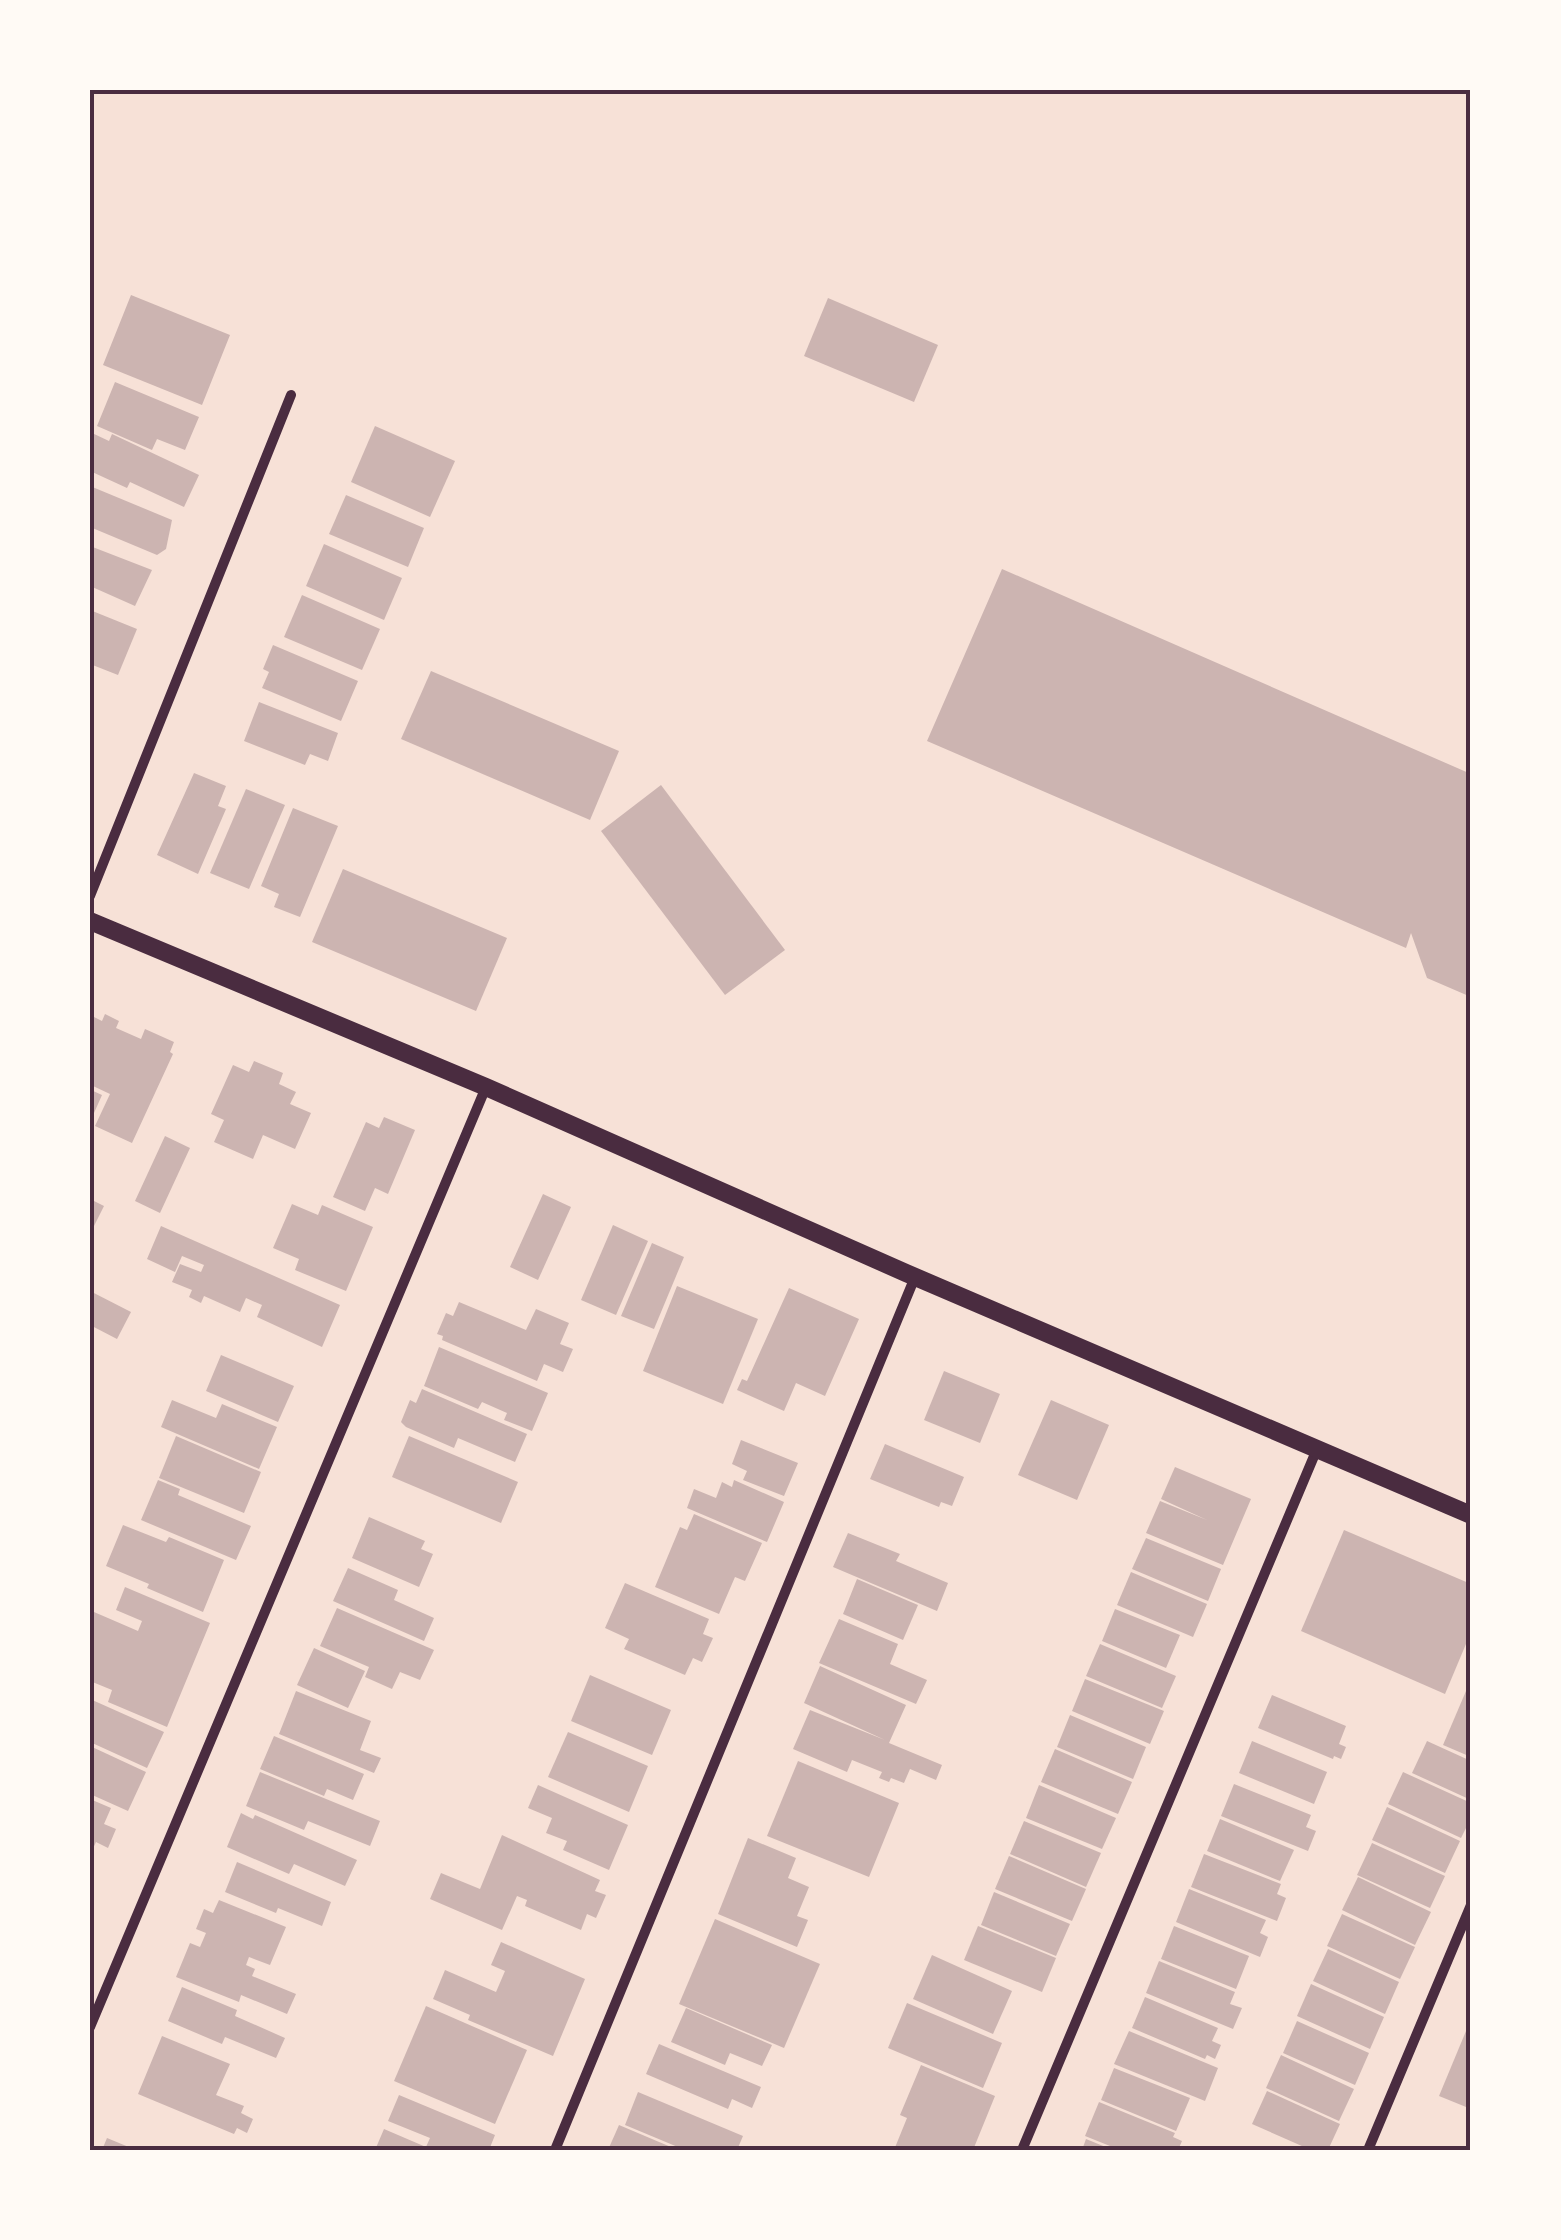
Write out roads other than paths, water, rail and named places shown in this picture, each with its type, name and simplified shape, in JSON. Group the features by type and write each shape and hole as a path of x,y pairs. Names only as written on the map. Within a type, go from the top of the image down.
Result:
{"street":[{"path":"90,896 291,395"},
{"path":"90,921 1471,1514"},
{"path":"90,2028 486,1088"},
{"path":"555,2150 915,1277"},
{"path":"1022,2150 1317,1449"},
{"path":"1368,2150 1471,1905"}]}
